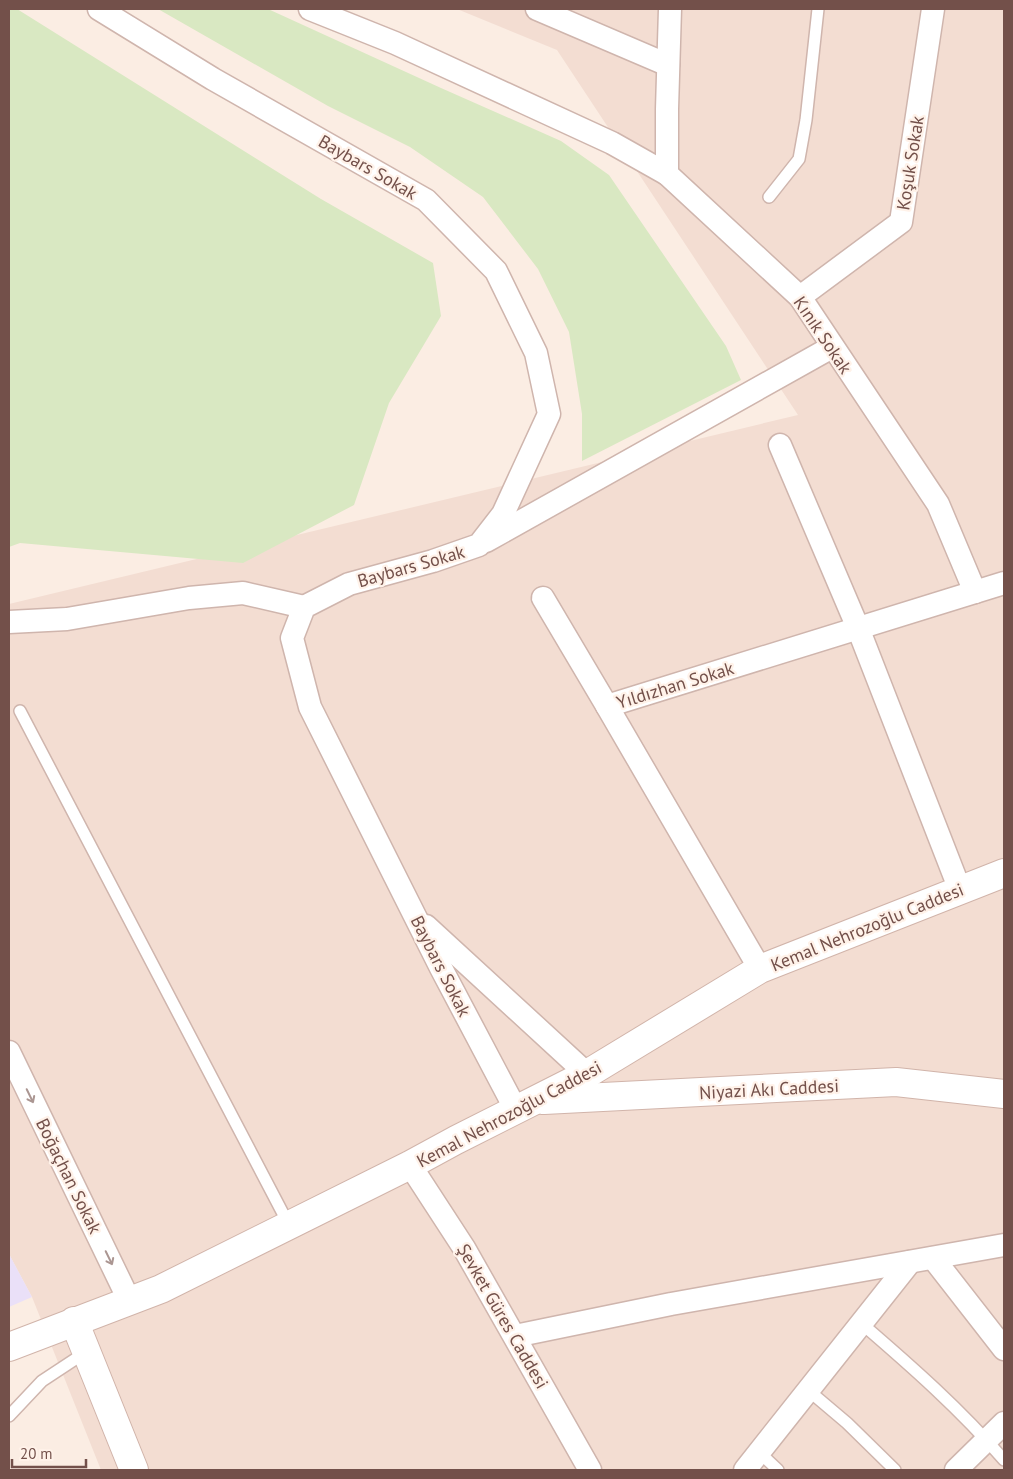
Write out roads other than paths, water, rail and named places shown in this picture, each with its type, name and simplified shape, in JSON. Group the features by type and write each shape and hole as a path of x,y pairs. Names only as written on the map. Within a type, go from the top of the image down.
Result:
{"street":[{"name":"Baybars Sokak","path":"99,9 213,79 426,200 496,271 536,352 549,414 503,514 479,546 349,584 304,607 292,638 310,707 415,917 525,1105"},
{"name":"Kınık Sokak","path":"310,9 395,43 612,143 667,174 800,297 938,504 975,592"},
{"path":"536,9 668,65"},
{"path":"667,174 670,9"},
{"name":"Koşuk Sokak","path":"800,297 901,222 933,9"},
{"path":"479,546 832,347"},
{"path":"780,445 858,628 960,890"},
{"name":"Yıldızhan Sokak","path":"760,969 607,706 1004,583"},
{"path":"9,622 67,619 189,598 243,593 304,607"},
{"path":"543,598 607,706"},
{"name":"Kemal Nehrozoğlu Caddesi","path":"9,1347 160,1288 410,1166 456,1140 587,1074 760,969 1004,873"},
{"path":"415,917 587,1074"},
{"name":"Boğaçhan Sokak","path":"9,1052 129,1300"},
{"name":"Niyazi Akı Caddesi","path":"525,1105 896,1082 1004,1094"},
{"name":"Şevket Güres Caddesi","path":"410,1166 464,1248 590,1470"},
{"path":"514,1336 671,1304 1004,1245"},
{"path":"933,1258 1004,1349"},
{"path":"745,1470 910,1262"},
{"path":"74,1321 134,1470"},
{"path":"956,1470 1004,1423"}],"lane":[{"path":"768,196 799,159 806,120 818,9"},
{"path":"20,711 289,1225"},
{"path":"861,1324 910,1365 987,1440 1004,1460"},
{"path":"9,1416 42,1381 87,1352"},
{"path":"808,1390 847,1423 895,1470"},
{"path":"759,1452 778,1470"}]}
